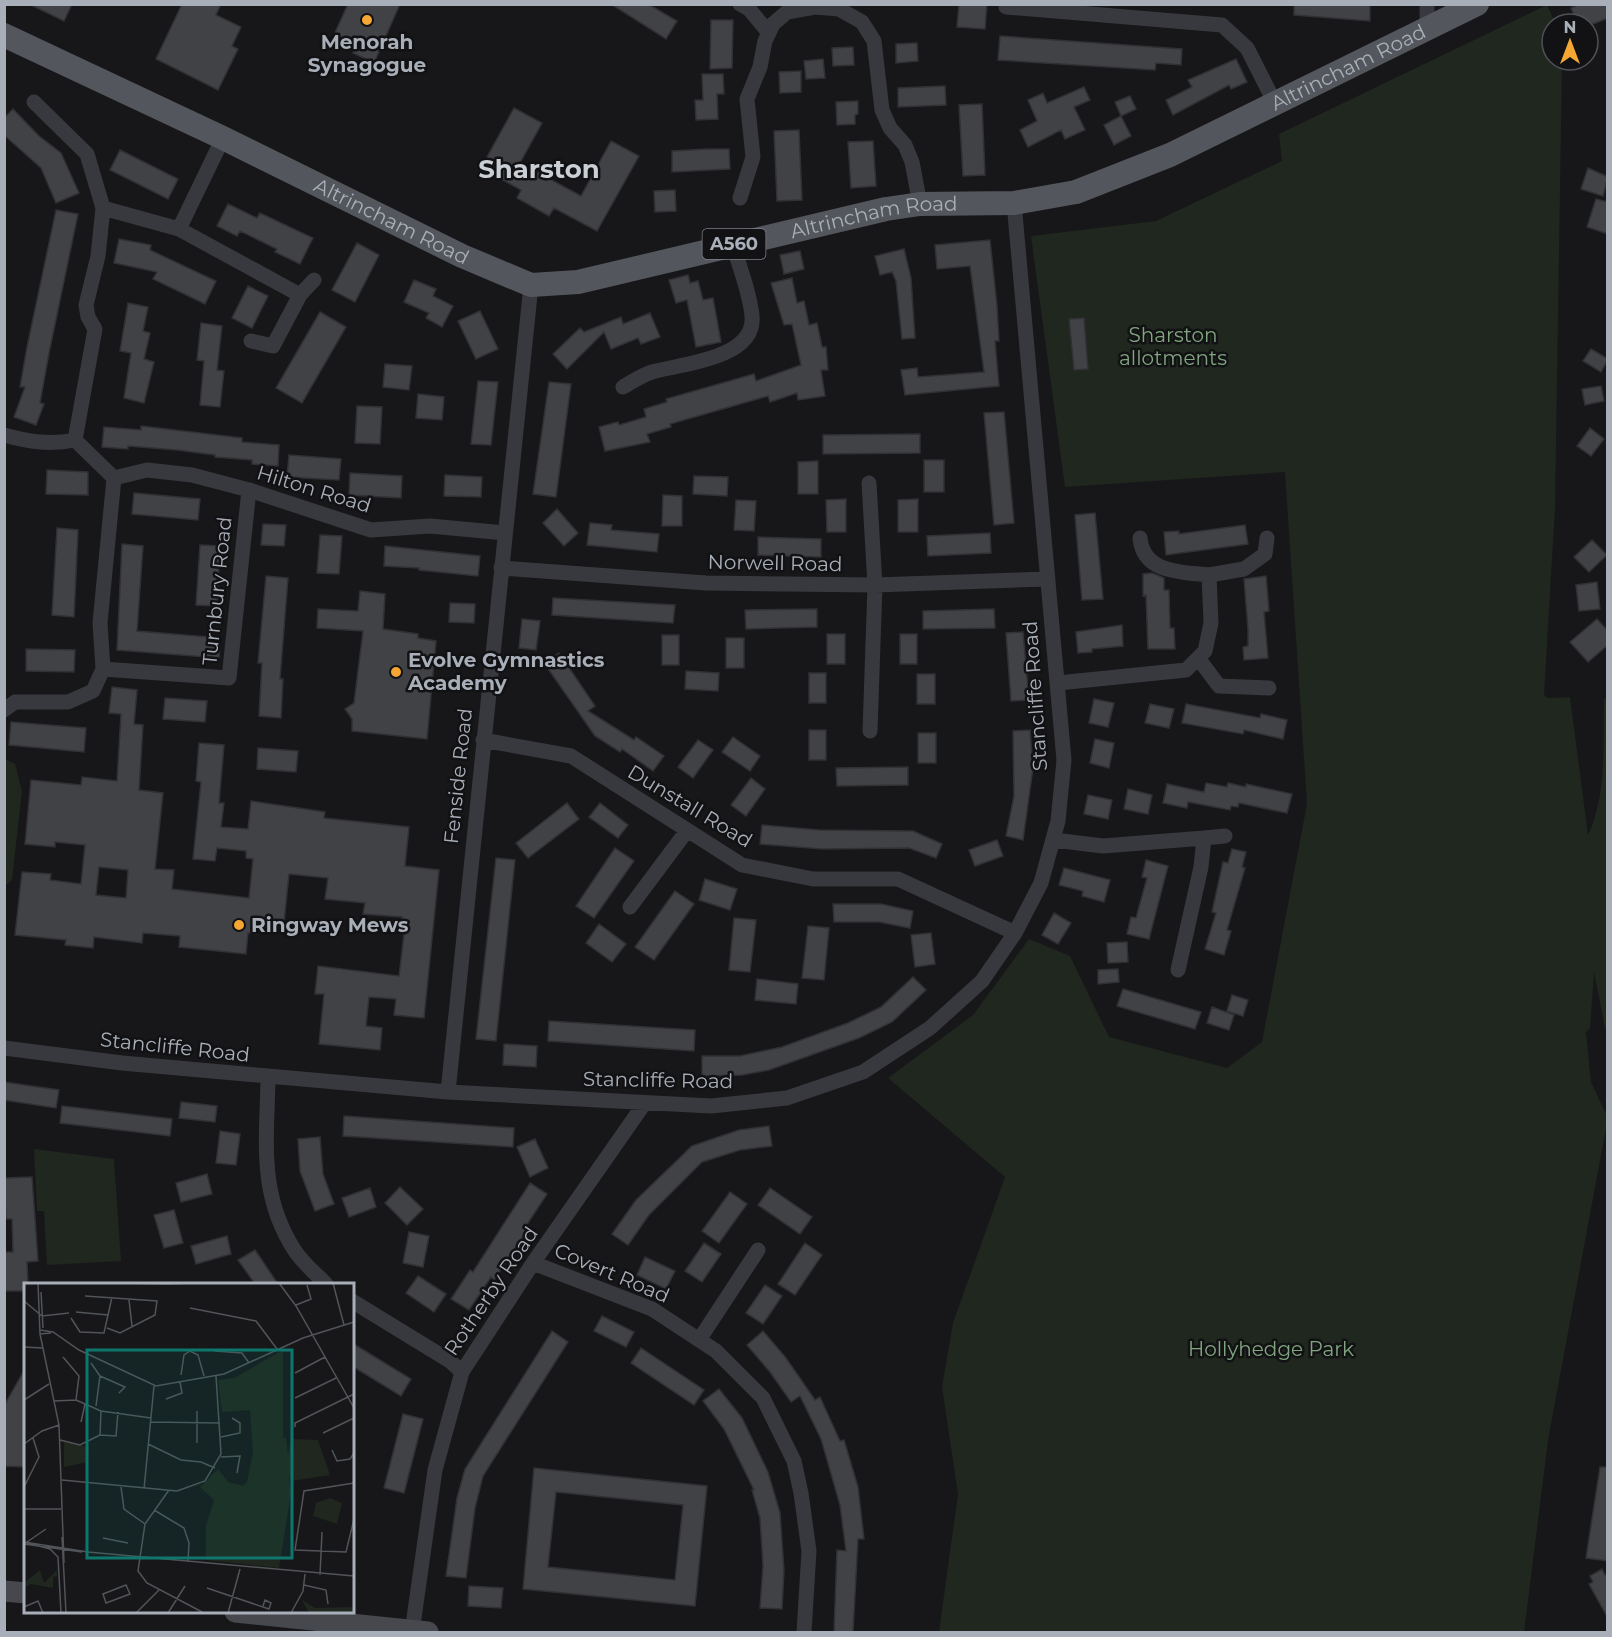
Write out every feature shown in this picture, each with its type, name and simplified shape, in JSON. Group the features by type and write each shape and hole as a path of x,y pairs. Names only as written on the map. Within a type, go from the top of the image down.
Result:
{"main road":[{"name":"Altrincham Road","path":"4,34 223,138 462,256 531,285 578,282 846,218 920,204 1014,202 1076,192 1125,175 1276,105 1477,4"}],"street":[{"path":"740,4 749,9 769,33"},
{"path":"1427,4 1427,29"},
{"path":"740,198 753,157 747,99 760,67 769,33 773,24 787,12 815,7 839,9 862,22 874,41 882,110 890,128 905,145 912,162 920,204"},
{"path":"1006,7 1221,24 1247,48 1276,105"},
{"path":"34,102 87,154 103,208 98,256 86,305 88,317 95,329 75,440"},
{"path":"179,229 223,138"},
{"name":"Stancliffe Road","path":"4,1048 105,1062 268,1078 448,1092 711,1106 787,1098 863,1072 930,1028 982,981 1015,933 1041,883 1054,840 1064,760 1014,202"},
{"path":"103,208 179,229 300,295"},
{"path":"623,387 650,372 696,364 730,350 746,337 753,318 733,244"},
{"path":"251,341 272,352 300,295 314,280"},
{"name":"Fenside Road","path":"448,1092 531,285"},
{"path":"4,435 33,443 56,444 75,440"},
{"path":"4,710 15,702 68,702 93,691 104,669 100,623 114,478 75,440"},
{"name":"Hilton Road","path":"114,478 147,470 192,475 249,490 371,530 430,526 505,533"},
{"path":"869,483 875,585 870,731"},
{"name":"Turnbury Road","path":"104,669 229,678 249,490"},
{"path":"1140,538 1141,549 1152,563 1173,571 1209,575 1244,569 1265,554 1267,538"},
{"name":"Norwell Road","path":"501,568 706,583 875,585 1048,579"},
{"path":"1058,683 1186,670 1205,651 1212,623 1209,575"},
{"path":"1198,658 1219,686 1269,687"},
{"name":"Dunstall Road","path":"483,740 571,756 686,832 742,865 813,879 898,879 1015,933"},
{"path":"630,907 686,832"},
{"path":"1054,840 1103,846 1225,836"},
{"path":"1178,970 1201,867 1204,837"},
{"path":"268,1078 266,1163 269,1194 277,1220 296,1252 325,1283"},
{"name":"Rotherby Road","path":"418,1632 435,1470 462,1372 533,1263 644,1104"},
{"path":"699,1340 758,1250"},
{"name":"Covert Road","path":"533,1263 652,1309 716,1351 763,1398 794,1461 805,1515 809,1551 804,1632"},
{"path":"354,1302 450,1361 462,1372"},
{"path":"4,1591 24,1593"},
{"path":"252,1613 418,1632"}],"green space":[{"name":"Hollyhedge Park","path":"1547,5 1550,12 1540,12 1540,72 1562,72 1555,508 1544,695 1548,698 1570,697 1588,835 1601,786 1604,699 1607,699 1607,1028 1605,1028 1594,972 1590,1028 1586,1032 1591,1082 1606,1114 1607,1123 1548,1440 1524,1632 939,1632 958,1494 942,1387 953,1323 1005,1177 888,1078 973,1015 1029,939 1070,956 1109,1037 1227,1068 1262,1042 1307,804 1285,472 1065,487 1031,236 1156,221 1282,161 1279,134"},
{"path":"5,759 15,764 22,791 12,880 5,886"},
{"path":"34,1149 114,1159 121,1261 47,1265 44,1211 37,1211"}],"building":[{"path":"29,4 72,4 64,21"},
{"path":"182,4 221,4 216,15 241,27 232,46 238,49 218,90 156,59"},
{"name":"Menorah Synagogue","path":"348,4 400,4 374,63 353,53 355,48 337,40 338,37 334,35"},
{"path":"611,4 648,4 677,21 666,39"},
{"path":"959,4 987,4 985,29 957,27"},
{"path":"1294,4 1370,4 1370,21 1294,15"},
{"path":"1579,4 1608,4 1608,18 1600,21 1600,12 1573,12 1571,8"},
{"path":"711,20 733,20 732,68 710,69"},
{"path":"1000,36 1182,49 1181,65 1156,63 1155,70 998,60"},
{"path":"917,43 918,61 896,63 896,44"},
{"path":"853,47 854,65 833,66 832,48"},
{"path":"823,59 825,78 806,79 804,61"},
{"path":"1236,59 1247,82 1231,89 1229,85 1173,115 1166,100 1192,87 1188,80"},
{"path":"801,71 801,92 780,93 779,72"},
{"path":"702,74 723,74 724,94 717,94 718,119 696,120 695,100 703,100"},
{"path":"945,86 946,105 898,107 898,88"},
{"path":"1084,87 1090,100 1074,107 1085,130 1065,139 1061,130 1028,147 1020,130 1037,121 1028,100 1043,93 1047,103"},
{"path":"1130,96 1136,109 1121,116 1115,102"},
{"path":"858,101 855,124 837,125 836,102"},
{"path":"982,104 985,175 963,176 959,105"},
{"path":"514,108 542,123 520,163 581,196 611,141 639,156 597,231 554,208 549,216 517,198 521,190 481,168"},
{"path":"13,109 39,136 61,153 79,193 56,203 41,168 4,135 4,118"},
{"path":"1121,116 1131,136 1114,145 1104,125"},
{"path":"799,130 802,200 777,201 774,131"},
{"path":"873,141 876,186 851,188 848,142"},
{"path":"729,149 730,169 672,172 672,151"},
{"path":"120,150 178,179 168,199 110,170"},
{"path":"1588,168 1608,177 1603,196 1581,189"},
{"path":"675,190 676,211 655,212 654,191"},
{"path":"1596,199 1608,202 1608,234 1587,227"},
{"path":"228,204 257,218 260,213 313,238 300,264 275,252 277,249 240,231 237,236 217,226"},
{"path":"56,210 78,214 40,403 44,404 36,425 14,417 25,387 20,387"},
{"path":"119,239 151,245 150,250 216,281 205,304 153,279 157,272 114,263"},
{"path":"990,240 997,306 999,341 995,341 999,386 905,395 901,370 917,368 918,377 984,372 970,266 937,269 935,245"},
{"path":"357,243 379,255 355,302 332,290"},
{"path":"904,249 911,278 915,338 902,339 896,281 892,272 880,275 875,256"},
{"path":"800,251 804,269 784,274 780,255"},
{"path":"688,275 690,283 698,281 703,300 713,298 721,342 696,347 687,300 676,303 669,280"},
{"path":"792,278 797,303 804,301 809,325 817,323 822,347 826,347 828,370 821,370 825,396 798,400 797,393 770,402 768,396 670,424 671,427 647,434 650,442 605,451 599,427 618,422 619,425 646,417 644,409 667,402 666,399 754,374 756,381 801,365 792,324 784,325 771,283"},
{"path":"414,280 436,289 433,296 453,306 442,327 426,318 429,313 404,302"},
{"path":"248,286 268,296 252,328 232,318"},
{"path":"128,303 148,307 143,331 150,333 144,359 154,362 144,403 124,398 131,353 120,351"},
{"path":"480,311 498,349 476,359 458,321"},
{"path":"320,312 346,327 302,403 276,388"},
{"path":"650,313 660,337 641,344 638,338 611,349 604,332 567,369 553,354 580,328 584,332 621,317 623,324"},
{"path":"1084,318 1088,369 1074,370 1069,319"},
{"path":"201,323 222,326 217,370 224,371 220,407 200,405 204,361 197,360"},
{"path":"1591,349 1608,359 1601,372 1583,361"},
{"path":"385,364 412,366 409,390 383,387"},
{"path":"478,381 498,382 491,445 471,444"},
{"path":"549,382 571,384 556,497 533,494"},
{"path":"1601,386 1604,401 1585,405 1582,389"},
{"path":"418,394 444,397 442,420 416,418"},
{"path":"357,406 382,407 380,444 355,443"},
{"path":"1004,412 1014,523 994,525 984,413"},
{"path":"141,426 242,438 242,442 279,445 278,466 252,464 252,460 215,457 215,455 177,450 128,446 128,449 102,447 104,427 141,430"},
{"path":"1590,428 1604,439 1591,456 1577,446"},
{"path":"920,434 920,453 823,454 823,435"},
{"path":"289,455 341,459 339,480 287,477"},
{"path":"924,460 944,460 944,492 924,492"},
{"path":"818,461 818,494 798,494 798,462"},
{"path":"47,470 88,472 88,495 46,494"},
{"path":"350,473 402,476 401,498 349,495"},
{"path":"445,475 482,477 481,497 444,496"},
{"path":"694,476 728,477 727,496 693,494"},
{"path":"134,493 200,499 198,520 132,514"},
{"path":"663,495 682,496 682,526 662,526"},
{"path":"846,499 846,532 827,532 826,500"},
{"path":"918,499 918,532 898,532 898,500"},
{"path":"736,500 756,501 754,531 734,530"},
{"path":"557,509 578,533 564,546 543,523"},
{"path":"1095,513 1103,599 1082,600 1075,515"},
{"path":"590,523 612,525 611,530 659,534 657,552 587,545"},
{"path":"263,524 286,525 284,546 261,545"},
{"path":"1245,525 1248,544 1166,555 1164,532 1179,531 1179,534"},
{"path":"57,528 78,530 74,617 52,615"},
{"path":"990,533 991,553 928,556 927,536"},
{"path":"320,535 342,536 339,574 317,573"},
{"path":"758,537 821,539 821,557 758,555"},
{"path":"1592,540 1607,555 1589,572 1574,557"},
{"path":"122,544 143,546 137,631 220,638 219,658 117,650"},
{"path":"200,545 220,546 217,606 196,605"},
{"path":"385,546 480,556 478,576 384,566"},
{"path":"1152,573 1164,578 1164,590 1169,590 1170,628 1174,628 1175,649 1148,649 1143,574"},
{"path":"266,576 288,578 280,679 283,679 281,718 259,716 262,663 258,663"},
{"path":"1266,576 1269,611 1264,612 1268,658 1244,660 1243,647 1248,646 1248,629 1244,579"},
{"path":"1597,582 1600,609 1579,611 1576,585"},
{"name":"Evolve Gymnastics Academy","path":"360,591 385,594 383,629 418,634 418,638 436,641 427,739 352,731 352,719 345,709 354,703 363,631 317,628 318,609 358,611"},
{"path":"553,598 675,605 673,623 552,615"},
{"path":"450,603 475,604 474,623 449,622"},
{"path":"817,609 817,627 746,629 745,610"},
{"path":"994,609 995,628 923,629 923,611"},
{"path":"522,619 540,621 536,650 519,648"},
{"path":"1597,619 1608,631 1608,645 1588,662 1570,642"},
{"path":"1122,625 1123,646 1092,649 1092,652 1078,653 1076,632"},
{"path":"1023,632 1029,700 1011,701 1006,633"},
{"path":"827,634 845,634 845,664 827,664"},
{"path":"900,634 917,634 917,664 900,664"},
{"path":"662,635 679,635 679,665 662,665"},
{"path":"726,638 744,638 744,668 726,668"},
{"path":"26,649 75,650 74,672 26,671"},
{"path":"559,653 595,706 588,711 634,740 636,737 664,756 653,771 622,749 620,752 595,736 544,663"},
{"path":"686,671 719,673 718,691 685,689"},
{"path":"809,673 826,673 826,703 809,703"},
{"path":"917,674 935,674 935,704 917,704"},
{"path":"112,687 137,690 134,724 143,725 139,790 163,793 155,869 174,870 172,889 249,898 253,859 246,858 246,851 217,848 215,861 193,859 201,782 196,781 199,743 224,745 219,803 224,803 221,827 248,829 251,801 325,812 324,818 409,827 405,866 439,870 424,1018 394,1015 396,999 369,997 366,1026 382,1028 380,1050 319,1044 324,994 315,994 318,966 399,976 404,934 400,933 402,917 363,914 365,903 325,899 328,878 289,874 283,932 257,930 257,934 248,933 246,954 179,947 180,936 143,933 142,943 94,937 93,948 65,945 66,940 15,935 22,872 51,874 50,880 81,884 85,845 55,842 55,847 25,844 31,780 81,785 82,777 117,781 121,714 109,713","holes":["99,867 128,870 126,898 96,895"]},
{"path":"165,698 207,701 205,722 163,719"},
{"path":"1094,699 1114,703 1108,727 1089,723"},
{"path":"1150,704 1174,709 1169,728 1145,723"},
{"path":"1186,704 1260,718 1261,714 1287,720 1283,739 1244,730 1243,734 1182,723"},
{"path":"11,722 86,728 84,752 9,745"},
{"path":"809,730 826,730 826,760 809,760"},
{"path":"1030,730 1033,768 1023,840 1006,836 1014,796 1013,731"},
{"path":"918,733 936,733 936,763 918,763"},
{"path":"733,737 760,756 750,771 722,752"},
{"path":"1095,739 1114,743 1109,768 1090,763"},
{"path":"698,740 713,750 693,778 678,767"},
{"path":"258,748 298,751 296,772 257,769"},
{"path":"908,767 908,785 837,786 836,768"},
{"path":"751,778 765,789 746,816 731,805"},
{"path":"1206,783 1227,787 1228,783 1246,787 1246,784 1292,794 1287,813 1239,803 1238,807 1231,806 1230,810 1188,802 1187,808 1163,803 1167,784 1204,792"},
{"path":"1128,789 1152,795 1148,814 1124,809"},
{"path":"1088,795 1112,800 1108,819 1084,814"},
{"path":"567,803 579,819 528,858 516,843"},
{"path":"600,803 628,825 618,838 589,817"},
{"path":"762,825 819,830 913,831 942,844 936,858 909,848 823,849 760,844"},
{"path":"997,840 1003,856 975,866 969,850"},
{"path":"615,848 634,861 594,918 576,906"},
{"path":"1232,849 1246,852 1242,867 1245,868 1227,930 1231,931 1224,955 1205,949 1216,913 1212,912 1223,862 1228,863"},
{"path":"496,858 515,860 496,1041 476,1039"},
{"path":"1146,860 1168,866 1149,939 1127,934 1131,917 1136,918 1147,878 1142,877"},
{"path":"1064,868 1110,880 1104,902 1082,896 1083,891 1059,885"},
{"path":"705,879 737,889 730,910 699,900"},
{"path":"675,891 694,904 654,960 635,947"},
{"path":"833,904 881,904 913,911 910,928 879,922 834,922"},
{"path":"1054,913 1071,923 1058,944 1042,935"},
{"path":"734,918 756,920 750,972 729,970"},
{"path":"599,924 626,944 612,962 586,943"},
{"path":"808,926 829,928 824,980 802,978"},
{"path":"931,933 935,964 915,967 911,935"},
{"path":"1127,942 1128,962 1108,963 1107,943"},
{"path":"1118,969 1119,982 1098,984 1098,970"},
{"path":"913,977 926,990 892,1022 859,1038 769,1070 742,1075 702,1076 702,1056 740,1056 782,1047 848,1023 881,1007"},
{"path":"757,979 798,984 796,1004 755,1000"},
{"path":"1123,989 1201,1012 1195,1029 1117,1006"},
{"path":"1232,995 1248,1000 1243,1016 1227,1011"},
{"path":"1212,1007 1234,1015 1229,1030 1207,1023"},
{"path":"549,1021 695,1030 694,1051 548,1041"},
{"path":"504,1044 537,1046 536,1067 503,1065"},
{"path":"4,1082 59,1090 56,1108 4,1100"},
{"path":"181,1102 217,1106 215,1122 179,1118"},
{"path":"62,1106 172,1119 170,1136 60,1123"},
{"path":"344,1116 514,1128 513,1147 343,1136"},
{"path":"769,1126 772,1146 740,1150 702,1162 649,1215 628,1245 612,1234 636,1200 692,1146 739,1130"},
{"path":"220,1131 240,1134 236,1165 216,1163"},
{"path":"320,1137 323,1174 334,1204 315,1211 300,1171 298,1139"},
{"path":"535,1139 548,1168 530,1177 517,1147"},
{"path":"207,1174 212,1194 181,1202 176,1183"},
{"path":"32,1177 38,1261 27,1262 28,1283 24,1283 24,1291 4,1291 4,1252 13,1252 12,1219 6,1219 4,1178"},
{"path":"530,1183 547,1194 526,1226 529,1228 494,1280 491,1277 469,1310 451,1299 470,1270 473,1272"},
{"path":"400,1187 423,1209 407,1225 385,1203"},
{"path":"370,1188 376,1207 349,1217 342,1198"},
{"path":"770,1188 812,1217 800,1234 758,1205"},
{"path":"730,1192 747,1204 719,1243 702,1231"},
{"path":"174,1210 183,1243 164,1248 154,1215"},
{"path":"409,1232 429,1236 423,1267 403,1263"},
{"path":"227,1236 231,1254 196,1264 191,1246"},
{"path":"704,1243 721,1254 702,1282 685,1271"},
{"path":"805,1243 822,1255 795,1295 778,1284"},
{"path":"255,1250 277,1283 254,1283 238,1260"},
{"path":"645,1257 675,1271 666,1289 637,1275"},
{"path":"418,1276 446,1294 434,1312 406,1293"},
{"path":"765,1285 782,1296 763,1324 746,1313"},
{"path":"602,1316 634,1332 626,1347 594,1331"},
{"path":"552,1331 568,1342 483,1476 475,1508 466,1578 446,1576 457,1498 465,1469"},
{"path":"763,1331 786,1358 815,1400 820,1397 840,1441 844,1440 858,1487 864,1539 858,1539 853,1632 834,1632 837,1550 846,1551 840,1505 821,1439 800,1396 791,1402 747,1345"},
{"path":"354,1344 411,1379 401,1396 354,1367"},
{"path":"641,1348 704,1390 694,1405 631,1363"},
{"path":"24,1371 24,1467 4,1466 4,1406"},
{"path":"719,1389 742,1418 768,1472 780,1513 784,1570 782,1609 760,1608 763,1566 760,1518 752,1490 754,1490 724,1429 703,1401"},
{"path":"403,1414 423,1419 404,1493 384,1488"},
{"path":"1600,1467 1608,1467 1608,1561 1586,1558"},
{"path":"534,1468 707,1486 695,1606 523,1589","holes":["556,1492 683,1505 675,1580 548,1567"]},
{"path":"1602,1569 1605,1575 1608,1573 1608,1618 1589,1584 1593,1582 1590,1576"},
{"path":"469,1586 503,1588 501,1608 468,1606"}],"place":[{"name":"Menorah Synagogue","path":"367,20"},
{"name":"Evolve Gymnastics Academy","path":"396,672"},
{"name":"Ringway Mews","path":"239,925"}],"district":[{"name":"Sharston","path":"539,169"}],"park label":[{"name":"Sharston allotments","path":"1173,346"}]}
